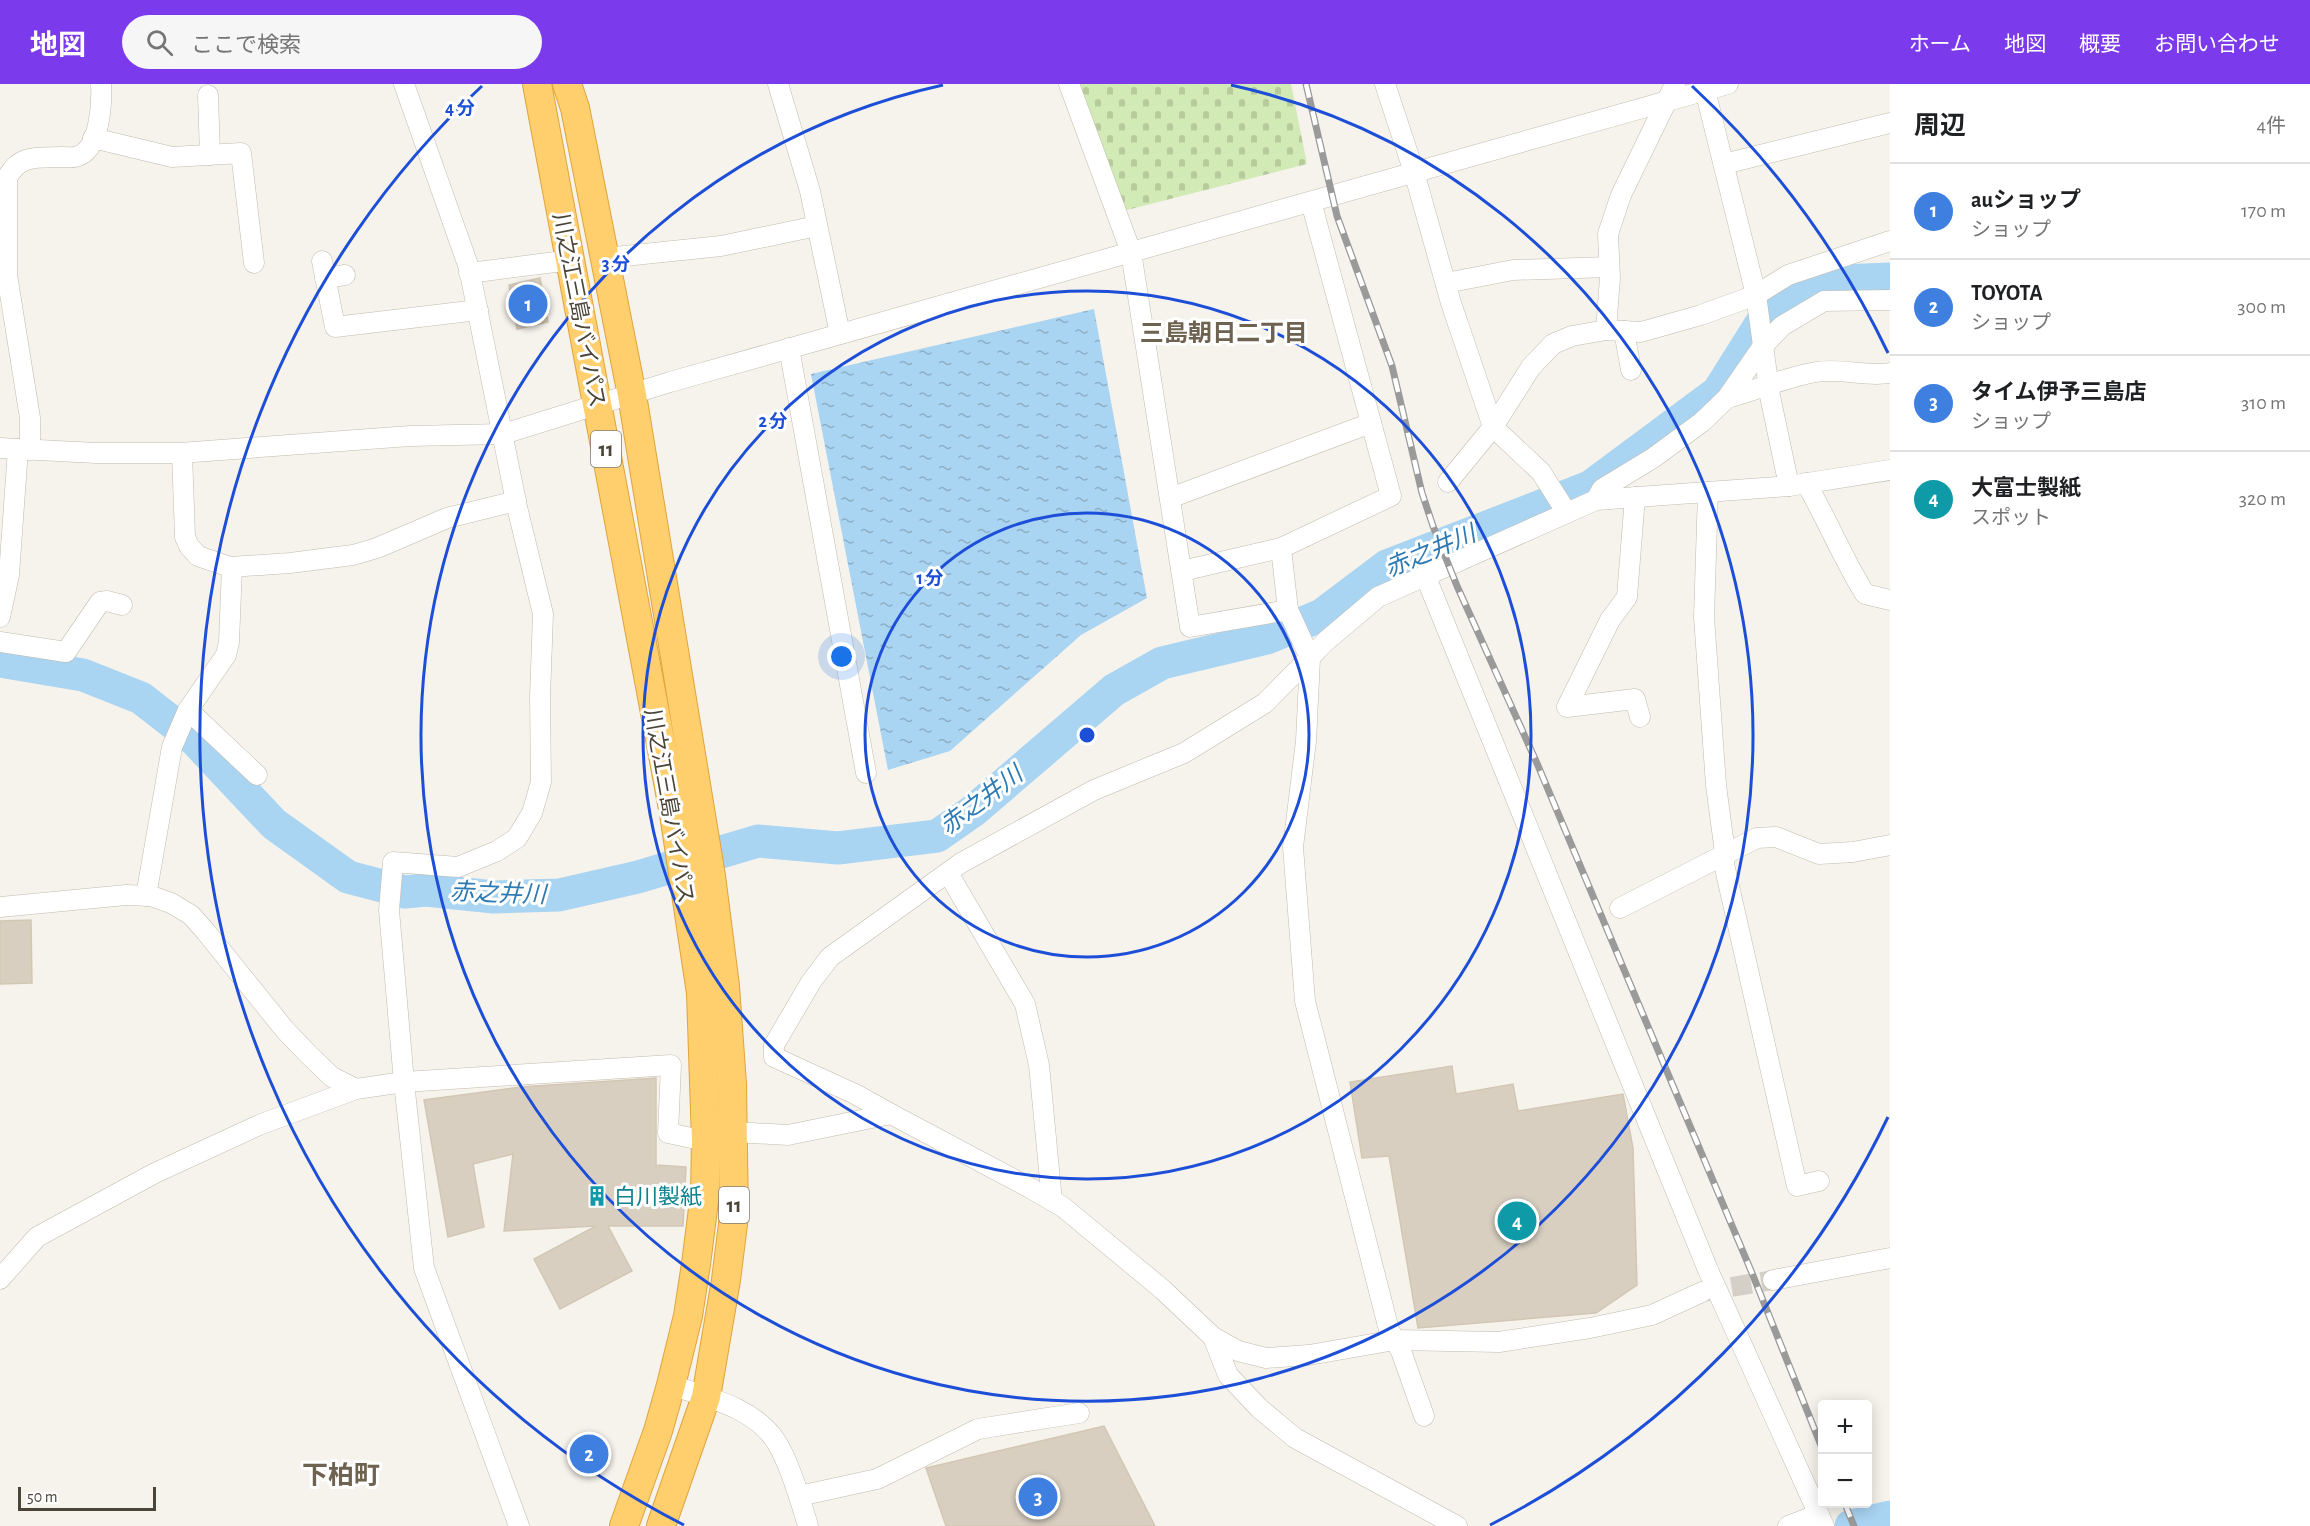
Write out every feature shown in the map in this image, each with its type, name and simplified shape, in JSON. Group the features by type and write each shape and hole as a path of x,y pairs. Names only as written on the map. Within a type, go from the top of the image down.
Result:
{"highway":[{"name":"川之江三島バイパス","path":"537,84 674,814 701,993 706,1141 705,1193 696,1264 688,1316 671,1385 658,1431 624,1526"},
{"name":"川之江三島バイパス","path":"567,84 575,108 632,395 711,876 725,986 733,1132 734,1216 706,1397 661,1526"}],"street":[{"path":"0,617 9,575 16,449 30,418 7,275 8,178 19,162 29,158 78,156 87,149 100,121 100,84"},
{"path":"404,84 470,273 516,501 543,614 540,697 541,782 532,813 517,838 497,851 458,867 393,862 389,910 404,1082 424,1268 519,1526"},
{"path":"778,84 810,191 840,334"},
{"path":"1069,84 1131,252 1191,627 1290,614"},
{"path":"1385,84 1493,427 1541,472 1564,509"},
{"path":"16,449 96,453 182,453 410,436 503,434 789,348 1414,172 1671,92 1705,90 1728,84"},
{"path":"1705,90 1757,304 1768,386 1798,484 1865,594 1890,600"},
{"path":"1631,370 1615,331 1608,234 1621,195 1671,92"},
{"path":"208,95 210,155"},
{"path":"1724,164 1890,123"},
{"path":"93,138 172,157 241,153 254,263"},
{"path":"1182,571 1281,548 1391,496 1311,202"},
{"path":"605,258 722,246 817,226"},
{"path":"1448,482 1493,427 1531,367 1553,344 1572,336 1615,331 1641,332 1757,304 1788,275 1890,241"},
{"path":"470,273 571,260"},
{"path":"1446,283 1513,270 1609,267"},
{"path":"345,275 323,269 335,327 375,332 478,310"},
{"path":"1596,500 1602,489 1653,458 1702,422 1727,398 1762,342 1782,326 1824,302 1890,300"},
{"path":"789,348 866,773"},
{"path":"1727,398 1815,372 1838,370 1880,375 1890,373"},
{"path":"1170,498 1371,423"},
{"path":"182,453 185,537 198,556 232,567 353,555 377,548 447,518 516,501"},
{"path":"1702,1292 1652,1316 1590,1328 1499,1341 1395,1340 1309,1355 1266,1358 1238,1351 1214,1337 1162,1289 1052,1201 855,1094 774,1057 774,1045 811,981 830,957 948,873 1094,790 1184,753 1265,703 1306,650 1378,597 1564,509 1596,500 1798,484 1890,470"},
{"path":"1708,492 1704,618 1716,785 1725,853 1724,864 1797,1186 1819,1181"},
{"path":"1635,497 1627,597 1610,620 1568,707 1635,699 1640,717"},
{"path":"1281,548 1290,614 1306,650 1306,741 1293,847 1305,1001 1389,1330 1401,1351 1424,1416"},
{"path":"146,896 172,747 188,710 226,655 229,642 232,567"},
{"path":"1425,575 1708,1270 1822,1521 1788,1526"},
{"path":"0,642 66,652 100,602 107,601 122,605"},
{"path":"188,710 257,775"},
{"path":"1620,908 1757,838 1776,837 1819,854 1853,852 1890,845"},
{"path":"948,873 1026,1004 1039,1065 1052,1201"},
{"path":"0,907 126,895 146,896 171,903 190,915 206,932 285,1030 332,1077 356,1089"},
{"path":"0,1279 37,1237 145,1178 259,1125 356,1089 404,1082 671,1065 668,1133 706,1141 733,1132 788,1135 891,1114"},
{"path":"1773,1280 1890,1258"},
{"path":"1214,1337 1228,1375 1259,1408 1295,1438 1457,1526"},
{"path":"671,1385 741,1411 758,1422 775,1440 799,1496 808,1526"},
{"path":"799,1496 877,1479 978,1429 1079,1413"}],"green space":[{"path":"1076,84 1291,84 1307,164 1123,211"}],"water":[{"path":"1094,309 1147,598 1081,635 950,751 888,770 811,374"}],"building":[{"path":"540,278 548,322 517,329 509,285"},
{"path":"31,920 32,983 0,984 0,921"},
{"path":"1452,1066 1456,1094 1513,1084 1518,1111 1623,1094 1633,1148 1637,1285 1596,1313 1418,1328 1389,1156 1362,1158 1350,1082"},
{"name":"白川製紙","path":"656,1078 656,1165 686,1167 683,1226 608,1226 632,1271 560,1309 534,1259 596,1226 504,1231 513,1154 473,1164 484,1227 448,1237 424,1100 521,1087"},
{"path":"1104,1426 1155,1526 946,1526 926,1468"}],"waterway":[{"name":"赤之井川","path":"0,661 83,675 141,698 195,740 274,824 348,877 405,892 426,890 494,897 559,895 638,877 758,841 838,848 937,836 973,811 1114,690 1162,663 1267,638 1322,615 1387,566 1590,487 1718,392 1767,314 1800,291 1840,281 1890,279"},
{"path":"1851,1526 1890,1517"}],"tunnel":[{"path":"1702,1292 1773,1280"}],"railway":[{"path":"1306,84 1337,216 1392,366 1422,493 1433,526 1457,586 1536,761 1752,1273 1818,1438"},
{"path":"1847,1508 1854,1526"}],"place":[{"name":"auショップ","path":"528,304"},
{"name":"白川製紙","path":"597,1196"},
{"name":"大富士製紙","path":"1517,1221"},
{"name":"TOYOTA","path":"589,1454"},
{"name":"タイム伊予三島店","path":"1038,1497"}],"district":[{"name":"三島朝日二丁目","path":"1224,333"},
{"name":"下柏町","path":"341,1475"}]}
